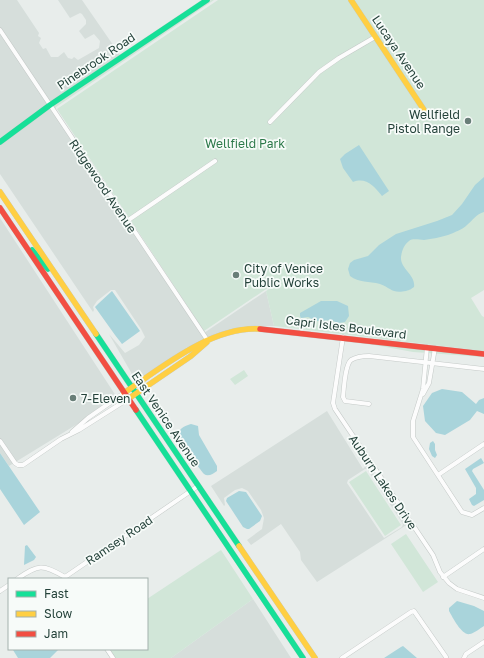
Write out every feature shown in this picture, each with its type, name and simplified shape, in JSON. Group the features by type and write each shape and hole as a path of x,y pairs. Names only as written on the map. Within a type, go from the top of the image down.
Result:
{"main road":[{"name":"Pinebrook Road","path":"0,142 50,105 207,0"},
{"name":"Lucaya Avenue","path":"351,0 428,116"},
{"name":"East Venice Avenue","path":"0,192 315,658"},
{"name":"East Venice Avenue","path":"0,208 303,658"},
{"path":"22,241 33,250 47,268 54,272"},
{"path":"43,272 53,277 74,307 82,314"},
{"name":"Capri Isles Boulevard","path":"124,393 196,345 230,332 256,328 484,354"},
{"name":"Capri Isles Boulevard","path":"128,399 191,356 208,341"},
{"path":"232,552 244,563 274,606 284,611"}],"street":[{"name":"Ridgewood Avenue","path":"0,30 208,341"},
{"path":"270,122 319,72 339,58 375,37"},
{"path":"127,221 215,161"},
{"name":"Auburn Lakes Drive","path":"343,337 334,407 433,555 443,577 458,589 484,598"},
{"path":"422,396 427,347"},
{"path":"435,348 429,383 422,396 413,421 413,437 462,512 472,515 484,508"},
{"path":"369,404 345,401 343,399 347,366 353,359 370,356 484,369"},
{"path":"70,434 78,426 124,393"},
{"path":"0,441 15,463 22,465 128,399"},
{"path":"438,475 484,444"},
{"name":"Ramsey Road","path":"19,578 34,568 43,567 52,570 65,578 198,486"},
{"path":"443,577 484,549"},
{"path":"0,591 8,585"},
{"path":"342,658 412,611 416,613 446,657"},
{"path":"464,658 466,654 484,642"}],"shaded area":[{"path":"0,0 17,0 39,33 38,36 41,38 39,43 43,49 46,48 51,57 58,57 64,52 68,58 72,59 74,57 78,60 99,48 100,41 94,34 85,39 79,31 86,24 86,20 82,14 80,13 70,18 58,0 82,0 120,55 0,139"},
{"path":"52,107 204,333 266,291 274,326 244,326 219,333 186,348 136,381 109,334 125,353 139,345 145,337 141,329 115,290 111,290 97,301 93,307 93,312 0,174 0,145"},
{"path":"0,218 118,399 9,466 0,453"},
{"path":"327,411 363,469 367,464 408,524 317,582 301,560 300,552 281,524 251,545 247,540 262,529 264,518 261,510 248,491 242,488 235,490 224,498 224,506 211,486","holes":["367,469 403,524 402,527 384,538 347,483 348,480"]},
{"path":"253,599 291,658 171,658"}],"green space":[{"path":"211,0 214,0 56,107 55,110 52,107"},
{"name":"Wellfield Park","path":"218,0 484,0 484,290 471,298 484,317 484,351 274,326 266,291 275,285 275,283 204,331 57,109"},
{"path":"353,341 484,356 484,357 413,352"},
{"path":"244,370 248,376 235,385 230,379"},
{"path":"366,471 401,525 385,536 349,482"},
{"path":"406,534 438,582 423,592 391,544"},
{"path":"221,550 253,599 171,658 110,658 105,650 148,650 148,598"}],"water":[{"path":"359,145 389,191 382,196 369,183 362,181 353,182 343,168 340,159"},
{"path":"484,177 484,212 475,217 461,230 430,239 412,240 405,246 401,254 401,261 413,279 414,287 407,291 398,292 380,284 361,281 350,276 348,269 350,263 354,260 368,256 379,245 396,234 452,215 462,204 475,185"},
{"path":"112,291 140,331 122,344 95,307"},
{"path":"321,301 337,301 348,306 349,316 345,322 338,323 331,320 317,321 308,317 301,318 300,313"},
{"path":"442,389 462,392 476,404 479,400 484,398 484,414 477,411 470,420 445,435 436,433 425,421 423,406 432,393"},
{"path":"191,424 198,426 199,435 217,466 217,471 210,475 204,474 189,454 179,437 179,431 185,426"},
{"path":"433,441 437,455 435,458 432,456 429,449 430,443"},
{"path":"0,453 40,512 24,525 0,489"},
{"path":"481,458 484,463 472,471 484,490 484,500 474,506 469,499 476,494 476,488 465,469"},
{"path":"239,491 246,492 262,516 260,521 249,529 243,527 226,501 227,498"},
{"path":"27,545 36,557 34,560 24,565 25,546"},
{"path":"457,601 474,606 484,611 484,626 474,633 467,634 464,632 455,622 449,611 449,608"},
{"path":"403,646 417,658 384,658 401,647"},
{"path":"13,650 58,650 50,658 18,658"}],"traffic: fast":[{"path":"0,142 50,105 207,0"},
{"path":"32,250 48,269"},
{"path":"96,334 239,546"},
{"path":"136,410 303,658"}],"traffic: slow":[{"path":"351,0 428,116"},
{"path":"0,192 96,334"},
{"path":"124,393 188,350 206,341 224,334 242,330 260,329"},
{"path":"128,399 191,356 207,342"},
{"path":"239,546 315,658"}],"traffic: jam":[{"path":"0,208 136,410"},
{"path":"260,329 484,354"}],"place":[{"name":"Wellfield Pistol Range","path":"468,121"},
{"name":"City of Venice Public Works","path":"236,275"},
{"name":"7-Eleven","path":"73,398"}]}
